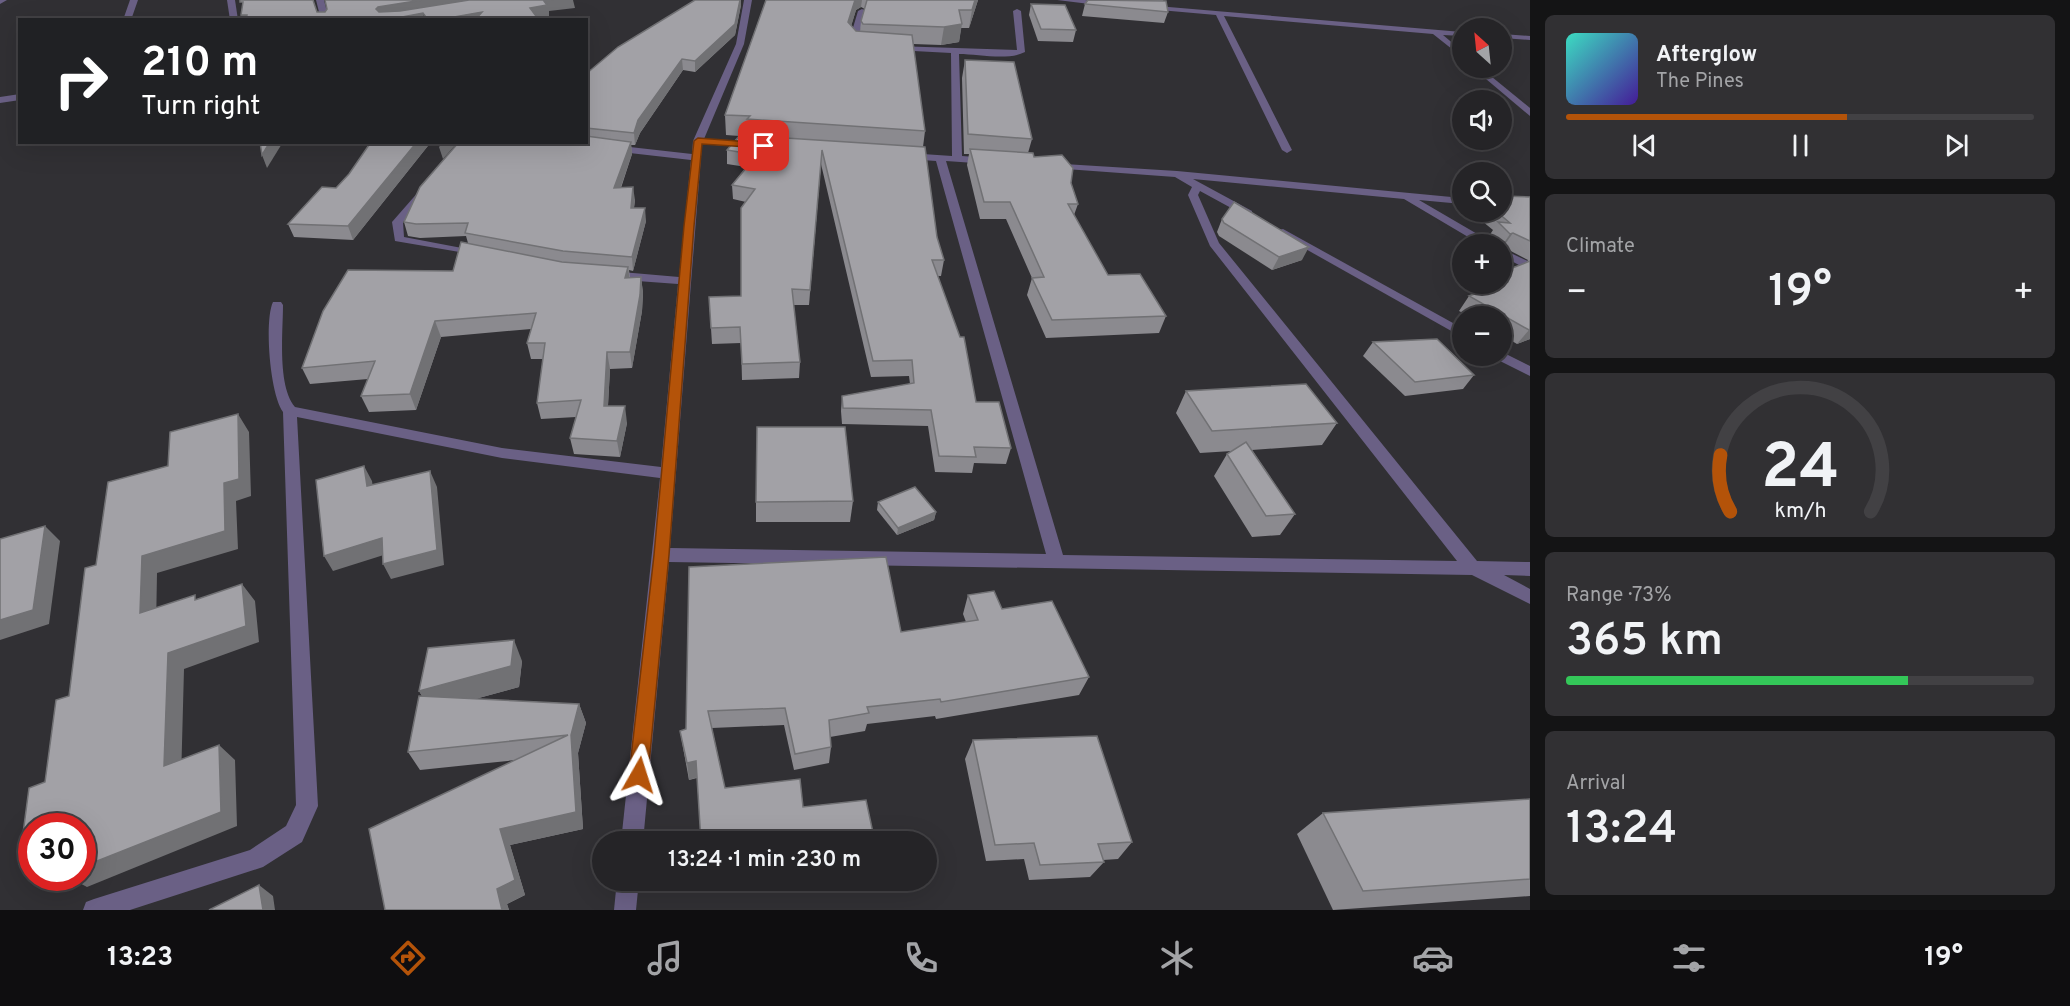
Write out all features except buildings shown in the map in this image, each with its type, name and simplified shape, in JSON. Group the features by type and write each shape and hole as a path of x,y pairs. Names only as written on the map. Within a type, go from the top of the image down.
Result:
{"street":[{"path":"128,18 134,0"},
{"path":"231,0 234,18"},
{"path":"320,0 325,18"},
{"path":"633,831 661,555 698,141 741,44 748,0"},
{"path":"1061,0 1118,5"},
{"path":"1140,6 1452,34"},
{"path":"862,11 853,41 859,46 877,47"},
{"path":"888,48 1011,53 1022,50 1017,11"},
{"path":"1219,13 1287,150"},
{"path":"1436,33 1452,47"},
{"path":"1512,37 1530,38"},
{"path":"956,52 957,159"},
{"path":"1489,78 1530,113"},
{"path":"0,100 18,97"},
{"path":"698,141 767,146"},
{"path":"597,146 697,158"},
{"path":"894,155 1005,162"},
{"path":"940,158 1056,560"},
{"path":"1041,165 1177,174 1452,200"},
{"path":"1177,174 1452,327"},
{"path":"1198,186 1193,195 1214,244 1472,567 1530,597"},
{"path":"428,187 398,222 399,238 496,258"},
{"path":"1405,197 1470,234"},
{"path":"1512,257 1530,267"},
{"path":"601,274 684,281"},
{"path":"277,305 279,385 283,404 290,411 502,453 668,473"},
{"path":"1512,362 1530,372"},
{"path":"94,910 255,859 294,834 307,806 290,411"},
{"path":"661,555 1530,569"},
{"path":"625,910 627,891"}],"route":[{"path":"639,775 698,141 764,146"}]}
